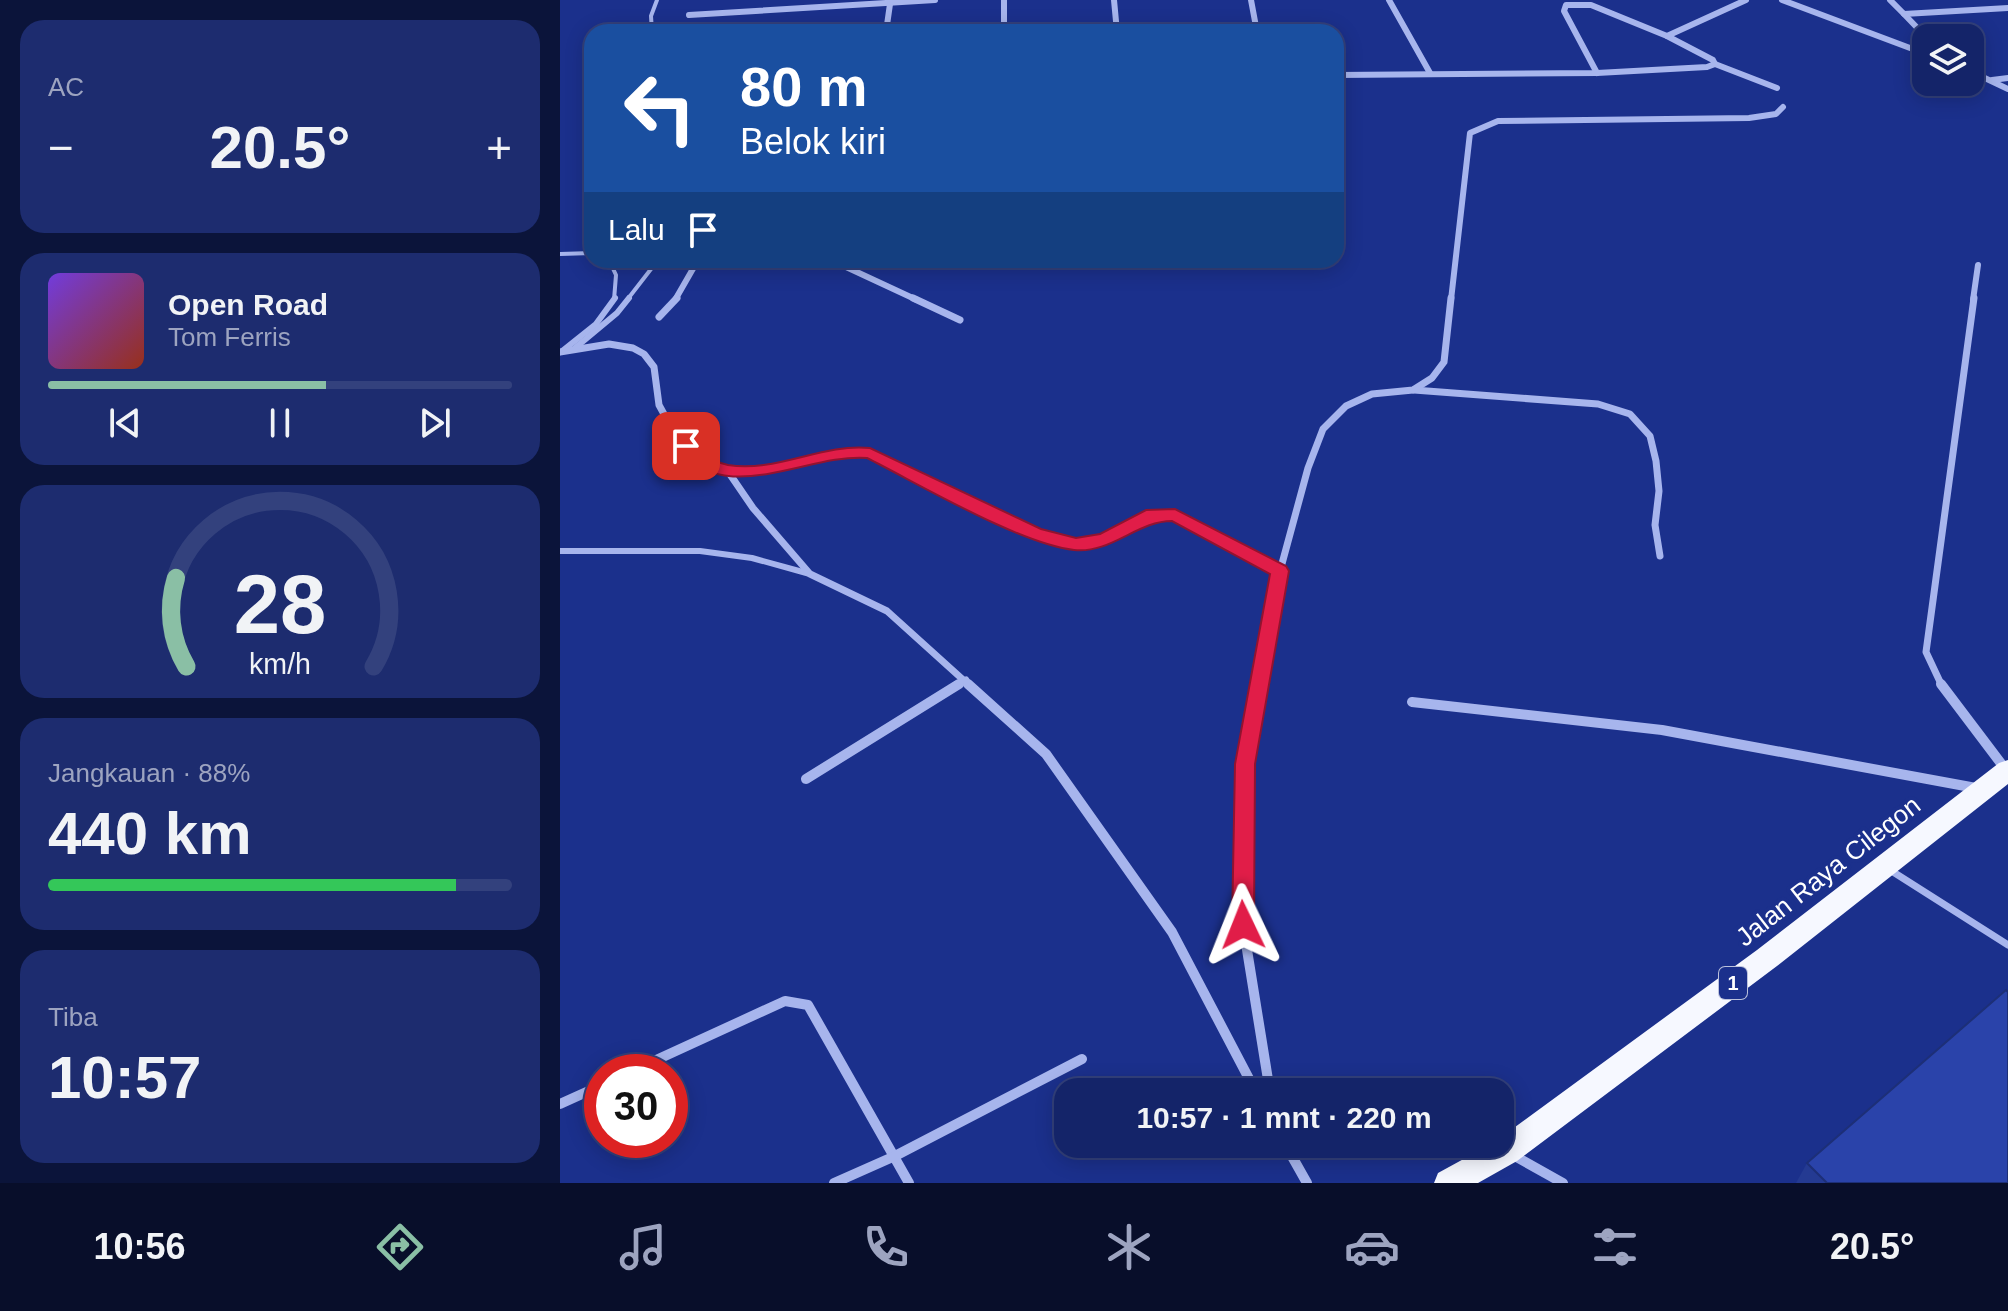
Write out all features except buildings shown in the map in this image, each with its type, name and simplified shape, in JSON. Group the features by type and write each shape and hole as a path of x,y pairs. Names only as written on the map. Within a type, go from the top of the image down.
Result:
{"highway":[{"name":"Jalan Raya Cilegon","path":"1514,1146 2008,771"},
{"name":"Jalan Raya Cilegon","path":"1449,1183 1494,1158"}],"street":[{"path":"689,15 935,0"},
{"path":"1004,0 1004,24"},
{"path":"1114,0 1116,24"},
{"path":"1251,0 1256,24"},
{"path":"1389,0 1430,73"},
{"path":"1667,36 1746,0"},
{"path":"1782,0 1912,49"},
{"path":"1890,0 1914,24"},
{"path":"1597,73 1564,11 1563,2 1591,5 1667,36 1715,64 1777,88"},
{"path":"887,24 890,4"},
{"path":"1904,14 2008,8"},
{"path":"1344,75 1597,73 1701,68 1715,64"},
{"path":"1984,77 2008,89"},
{"path":"1992,81 2008,78"},
{"path":"1413,390 1432,378 1444,362 1467,144 1473,129 1512,120 1749,118 1776,114 1783,107"},
{"path":"1978,265 1926,652 1942,686 2008,771"},
{"path":"659,317 683,292 694,268"},
{"path":"848,268 960,320"},
{"path":"560,352 613,344 641,352 653,364 659,405 674,433 698,460 727,470 763,470 847,451 870,453 1036,533 1076,544 1103,540 1152,515 1175,515 1280,571"},
{"path":"1268,1078 1245,938 1242,869 1247,804 1245,764 1280,571 1308,468 1323,429 1346,406 1372,394 1413,390 1598,404 1630,414 1650,436 1656,461 1659,491 1655,525 1660,556"},
{"path":"727,470 753,508 810,574 887,611 1046,754 1172,932 1249,1078"},
{"path":"806,779 966,680"},
{"path":"1412,702 1662,730 1982,790"},
{"path":"669,1054 785,1001 808,1005 909,1183"},
{"path":"834,1183 895,1156 1082,1059"},
{"path":"560,1104 584,1093"},
{"path":"1514,1155 1563,1183"},
{"path":"1293,1158 1307,1183"}],"lane":[{"path":"652,24 657,0"},
{"path":"560,254 584,253"},
{"path":"560,352 612,308 618,287 614,268"},
{"path":"575,348 617,313 652,268"},
{"path":"560,551 700,551 752,558 810,574"},
{"path":"1884,866 2008,945"}],"route":[{"path":"686,446 698,460 727,470 763,470 825,459 847,451 870,453 1036,533 1076,544 1103,540 1152,515 1175,515 1280,571 1245,764 1247,804 1242,869 1243,925"}]}
